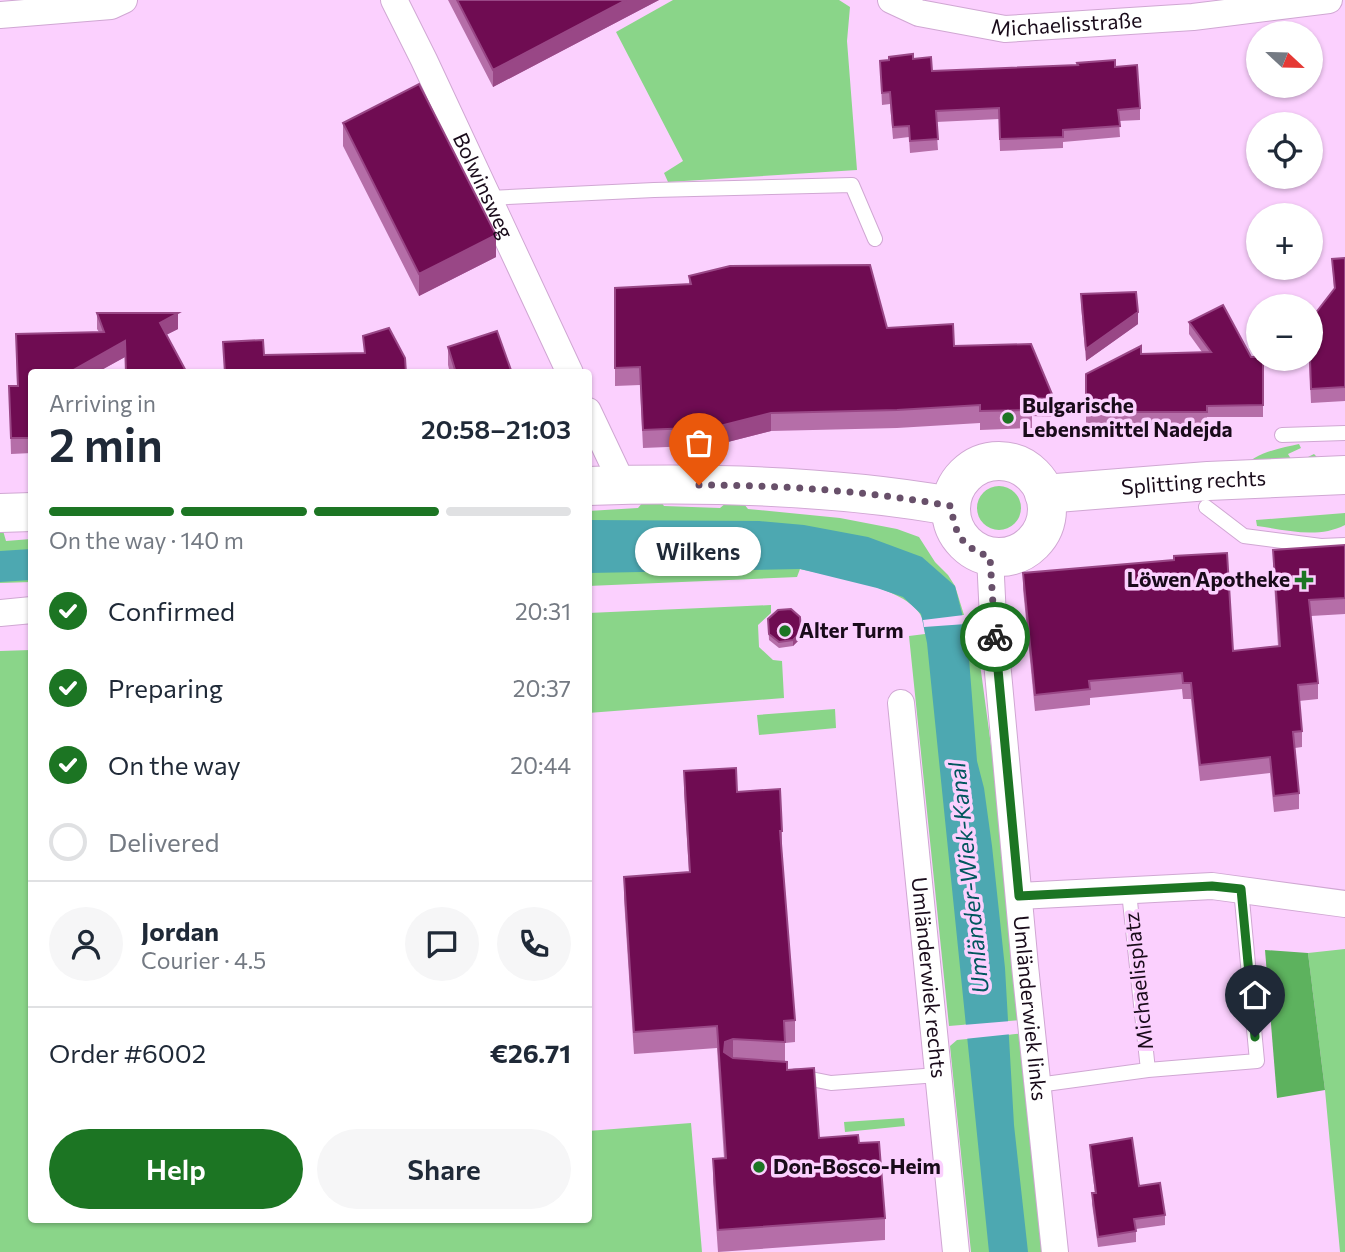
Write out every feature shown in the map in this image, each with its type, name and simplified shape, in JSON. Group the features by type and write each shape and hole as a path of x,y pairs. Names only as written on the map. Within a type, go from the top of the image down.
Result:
{"main road":[{"path":"998,461 1012,463 1026,470 1037,481 1045,503 1043,528 1034,542 1021,552 1006,557 990,557 975,551 962,541 954,527 951,506 959,482 969,471 983,464 998,461"},
{"name":"Splitting rechts","path":"1045,503 1208,481 1345,475"},
{"path":"605,485 725,485 801,489 898,496 951,506"},
{"path":"1045,503 1206,507 1345,501"},
{"path":"0,513 28,512"}],"street":[{"path":"0,15 111,6 124,0"},
{"name":"Bolwinsweg","path":"394,0 568,369"},
{"name":"Michaelisstraße","path":"891,0 919,13 1005,29 1193,17 1329,0"},
{"path":"592,428 605,485"},
{"name":"Umländerwiek links","path":"990,557 993,618 1055,1252"},
{"path":"0,613 28,610"},
{"name":"Umländerwiek rechts","path":"901,703 956,1252"},
{"path":"1019,896 1212,886 1345,904"}],"lane":[{"path":"489,198 852,185 875,239"},
{"path":"1282,435 1345,432"},
{"path":"1206,507 1244,536 1321,546 1345,545"},
{"name":"Michaelisplatz","path":"1038,1085 1148,1070 1257,1061 1241,889"},
{"name":"Michaelisplatz","path":"1129,892 1148,1070"},
{"path":"778,1072 831,1083 938,1075"}],"green space":[{"path":"673,0 839,0 850,7 847,41 857,170 668,182 664,173 683,161 616,32"},
{"path":"1299,444 1301,448 1288,454 1294,464 1314,454 1323,463 1345,462 1345,465 1242,470 1260,455"},
{"path":"999,486 1014,493 1021,508 1014,523 999,530 984,523 977,508 984,493"},
{"path":"732,498 740,499 748,509 840,518 897,529 919,537 955,586 964,615 923,620 916,609 887,591 800,569 797,577 592,586 592,511 638,508 643,502 661,502 664,506 720,508"},
{"path":"1345,513 1345,525 1313,533 1257,526 1256,520"},
{"path":"2,527 6,541 28,539 28,582 0,583"},
{"path":"771,605 771,613 758,625 759,647 773,660 782,661 784,698 592,713 592,613"},
{"path":"966,624 967,633 976,634 997,790 1021,1020 949,1026 909,636 925,634 924,627"},
{"path":"28,650 28,1223 592,1223 592,1131 691,1123 702,1252 0,1252 0,651"},
{"path":"835,709 836,728 759,735 757,715"},
{"path":"1345,949 1345,1252 1340,1252 1325,1090 1308,953"},
{"path":"1265,950 1308,953 1325,1090 1277,1098"},
{"path":"1025,1033 1043,1252 971,1252 950,1046 957,1040"},
{"path":"904,1118 905,1126 845,1132 844,1122"}],"water":[{"name":"Umländer-Wiek-Kanal","path":"592,520 759,521 804,525 868,537 922,557 955,586 967,633 977,761 984,788 992,846 1005,968 1014,1125 1028,1252 989,1252 927,643 921,614 903,597 800,569 592,573"},
{"path":"28,549 28,580 0,582 0,551"}],"pier":[{"path":"964,615 966,624 924,627 923,620"},
{"path":"1011,1021 1012,1034 964,1039 963,1025"}],"building":[{"path":"457,0 626,0 493,70"},
{"path":"913,54 913,59 931,57 932,71 1078,65 1077,63 1115,60 1115,67 1137,65 1140,108 1118,110 1120,126 1063,130 1063,137 1000,139 999,108 936,111 938,139 910,141 909,126 893,127 890,92 882,93 880,61"},
{"path":"419,84 496,235 419,274 343,123"},
{"path":"1345,258 1345,387 1311,389 1310,371 1323,371 1323,304 1335,288 1332,259"},
{"path":"870,265 887,328 953,324 954,346 1031,344 1054,399 1032,398 1032,410 980,411 980,405 771,413 716,427 643,430 640,367 615,368 615,288 691,284 689,276 730,266"},
{"path":"1136,292 1138,312 1086,349 1081,294"},
{"path":"1223,305 1246,348 1246,371 1263,371 1263,405 1207,406 1207,412 1086,412 1086,374 1141,346 1141,354 1211,352 1189,322"},
{"path":"97,313 178,313 160,323 185,369 126,369 125,341 75,369 28,369 28,438 11,438 9,386 18,386 16,334 104,332"},
{"path":"389,328 405,358 406,369 225,369 223,342 263,340 264,355 365,353 363,336"},
{"path":"497,331 511,369 455,369 448,347"},
{"path":"1345,545 1345,598 1309,600 1318,683 1298,685 1302,731 1293,732 1299,793 1274,796 1270,757 1200,765 1191,683 1183,683 1182,673 1089,681 1090,689 1035,695 1023,573 1174,560 1174,556 1227,553 1233,651 1280,646 1273,550"},
{"name":"Alter Turm","path":"791,609 800,617 801,632 793,640 779,642 769,634 768,619 778,610"},
{"path":"736,768 737,792 780,789 780,831 795,1020 784,1021 785,1042 733,1039 725,1042 724,1052 733,1058 787,1062 787,1070 814,1068 819,1138 858,1135 859,1143 879,1142 885,1218 718,1230 713,1159 726,1158 717,1026 634,1032 624,877 690,872 684,771"},
{"path":"1132,1138 1139,1186 1160,1183 1165,1215 1134,1219 1136,1231 1098,1237 1092,1193 1096,1193 1090,1145"}],"way so far":[{"path":"699,485 898,496 951,506 954,527 962,541 975,551 990,557 995,637"}],"place":[{"name":"Bulgarische Lebensmittel Nadejda","path":"1008,418"},
{"name":"Wilkens","path":"699,485"},
{"name":"Löwen Apotheke","path":"1304,580"},
{"name":"Alter Turm","path":"785,631"},
{"name":"Don-Bosco-Heim","path":"759,1167"}],"route":[{"path":"995,637 1019,896 1212,886 1241,889 1255,1037"}]}
